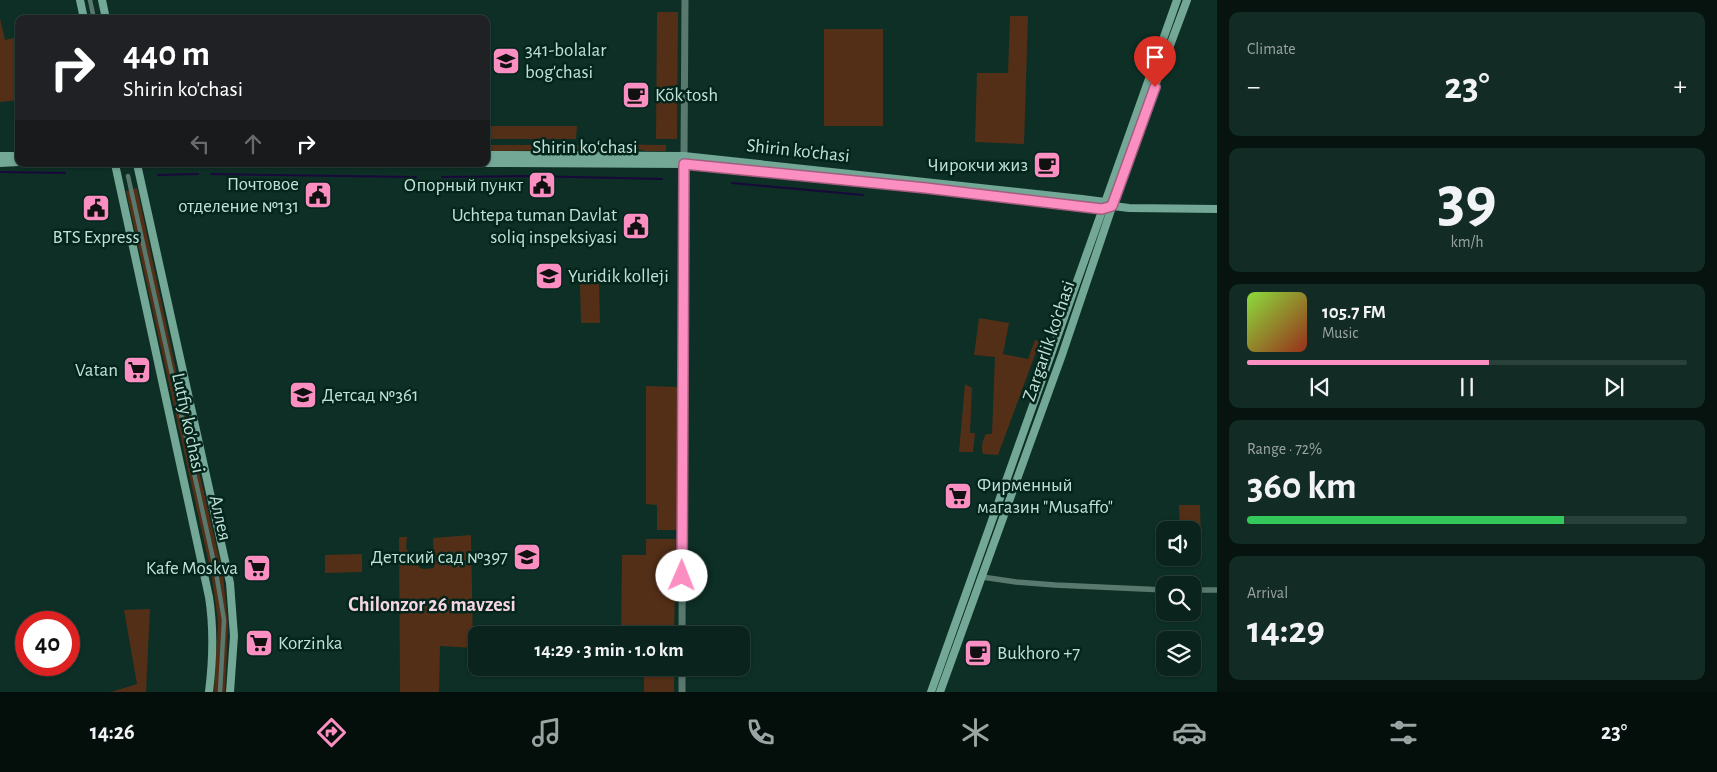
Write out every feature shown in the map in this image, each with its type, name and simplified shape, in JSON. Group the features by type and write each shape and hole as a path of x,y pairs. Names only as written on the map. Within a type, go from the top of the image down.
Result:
{"main road":[{"path":"80,0 83,15"},
{"path":"102,0 105,15"},
{"name":"Zargarlik ko'chasi","path":"931,692 1177,0"},
{"name":"Zargarlik ko'chasi","path":"940,692 1062,356 1135,139 1187,0"},
{"name":"Shirin ko'chasi","path":"490,155 585,155 684,160 926,188 1112,206"},
{"path":"585,155 585,164"},
{"path":"0,156 15,156"},
{"name":"Shirin koʻchasi","path":"490,163 585,164 684,160"},
{"path":"0,162 15,162"},
{"name":"Lutfiy ko'chasi","path":"115,167 209,597 213,637 209,692"},
{"name":"Lutfiy ko'chasi","path":"138,167 230,583 234,636 230,692"},
{"path":"1112,206 1146,209 1217,209"}],"street":[{"path":"90,0 93,15"},
{"path":"682,626 685,0"},
{"name":"Аллея","path":"128,176 216,572 224,620 220,692"},
{"path":"982,577 1055,585 1156,590"},
{"path":"1201,590 1217,590"},
{"path":"682,676 682,692"}],"shaded area":[{"path":"657,12 678,12 677,139 656,139"},
{"path":"1010,16 1028,16 1024,144 975,142 977,73 1008,73"},
{"path":"0,18 5,40 15,38 15,100 0,102"},
{"path":"824,29 883,29 883,126 824,126"},
{"path":"490,126 577,126 576,139 490,139"},
{"path":"589,144 666,145 666,151 608,148 592,151"},
{"path":"490,145 582,145 579,150 490,151"},
{"path":"137,188 181,394 223,575 228,624 225,692 214,692 218,622 212,577 126,191"},
{"path":"580,284 599,284 600,323 581,323"},
{"path":"979,318 1009,323 1003,354 1028,359 1035,340 1040,341 998,455 983,454 982,451 982,444 986,434 992,434 995,357 974,355"},
{"path":"965,384 972,388 970,433 975,433 973,452 959,452"},
{"path":"646,386 678,387 677,530 657,530 657,505 646,504"},
{"path":"1179,505 1200,505 1200,521 1180,521"},
{"path":"471,535 473,626 468,626 468,648 440,646 439,692 400,692 399,537 407,537 406,548 420,568 424,569 434,568 433,538"},
{"path":"646,539 676,539 674,626 621,626 622,555 646,555"},
{"path":"362,554 362,572 325,573 325,555"},
{"path":"150,609 146,692 111,692 137,684 124,610"},
{"path":"644,676 674,676 674,692 644,692"}],"waterway":[{"path":"0,172 65,173"},
{"path":"158,175 198,174"},
{"path":"211,174 416,177"},
{"path":"442,177 529,176 662,179"},
{"path":"732,183 863,195"}],"place":[{"name":"341-bolalar bog'chasi","path":"506,61"},
{"name":"Kõk tosh","path":"636,95"},
{"name":"Чирокчи жиз","path":"1047,165"},
{"name":"Опорный пункт","path":"542,185"},
{"name":"Почтовое отделение №131","path":"318,195"},
{"name":"BTS Express","path":"96,208"},
{"name":"Uchtepa tuman Davlat soliq inspeksiyasi","path":"636,226"},
{"name":"Yuridik kolleji","path":"549,276"},
{"name":"Vatan","path":"137,370"},
{"name":"Детсад №361","path":"303,395"},
{"name":"Фирменный магазин \"Musaffo\"","path":"958,496"},
{"name":"Детский сад №397","path":"527,557"},
{"name":"Kafe Moskva","path":"257,568"},
{"name":"Korzinka","path":"259,643"},
{"name":"Bukhoro +7","path":"978,653"}],"district":[{"name":"Chilonzor 26 mavzesi","path":"432,605"}],"route":[{"path":"682,576 684,164 926,188 1102,209 1112,206 1155,87"}]}
